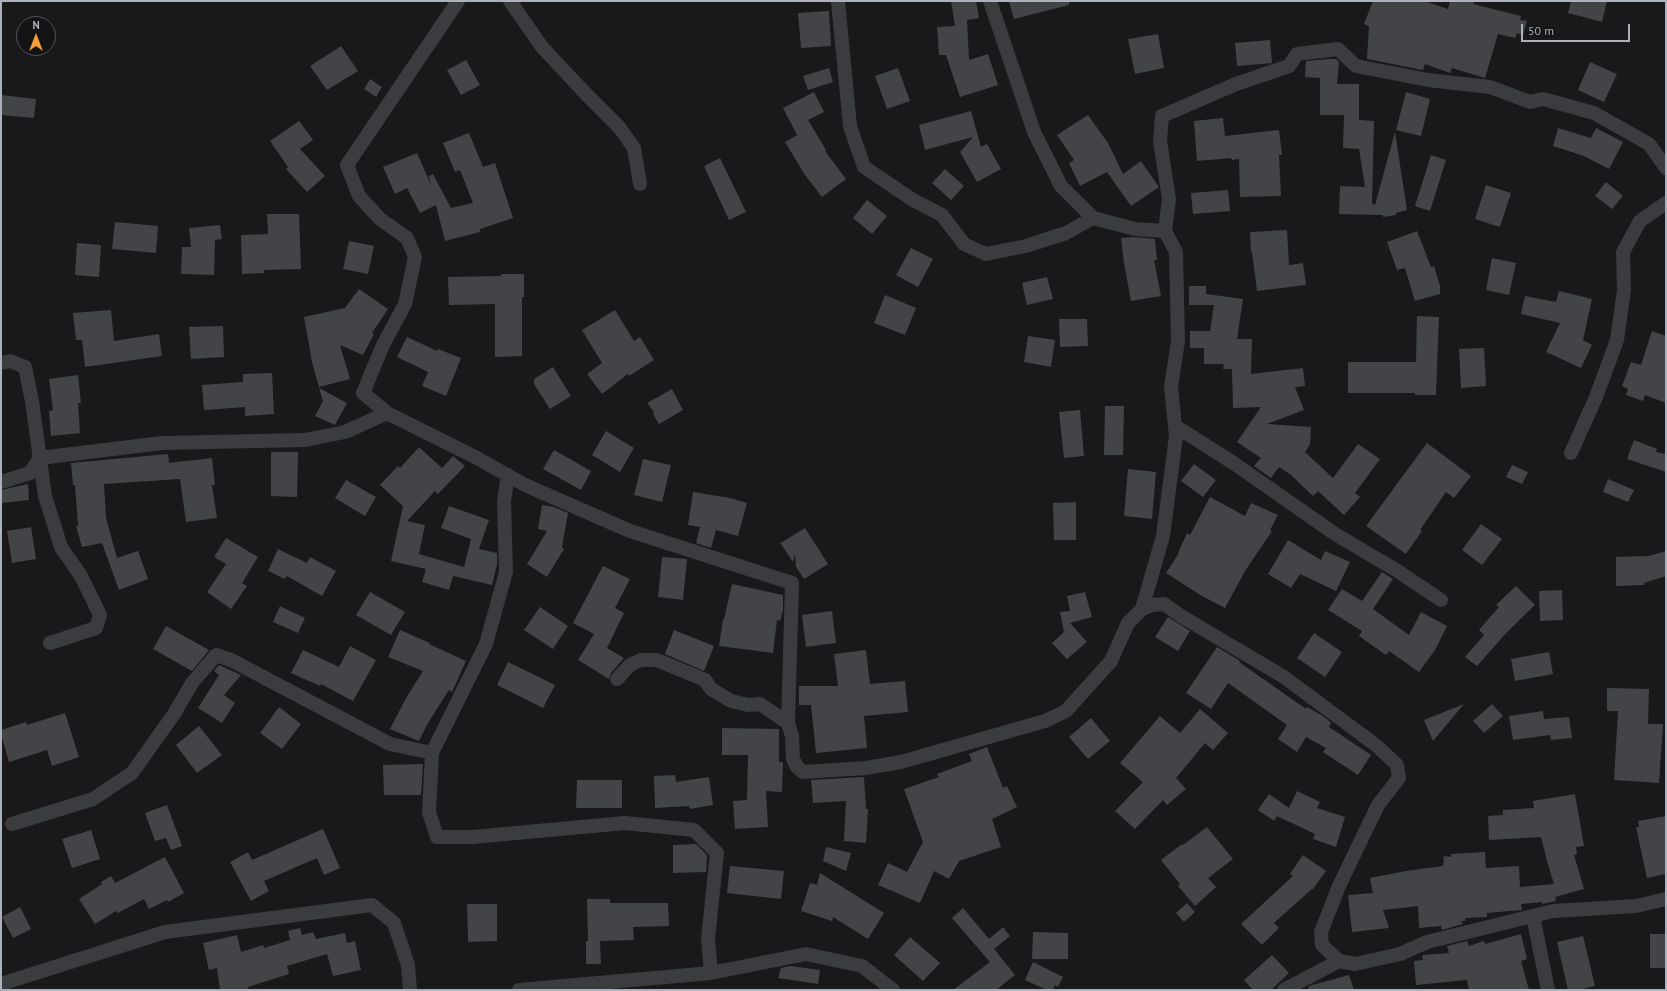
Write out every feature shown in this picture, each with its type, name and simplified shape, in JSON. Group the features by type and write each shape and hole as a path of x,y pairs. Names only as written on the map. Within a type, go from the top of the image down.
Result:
{"street":[{"path":"458,1 346,165 359,196 380,219 407,238 415,257 405,304 383,345 363,392 387,413 477,458 525,485 630,531 792,583 788,723 792,736 793,759 797,767 803,772 866,768 901,762 1045,721 1066,711 1111,661 1128,623 1142,609 1152,605 1164,604 1181,616 1284,677 1377,746 1397,765 1399,778 1378,805 1336,892 1320,932 1322,945 1339,961 1355,964 1400,954 1427,942 1553,911 1636,906 1666,899"},
{"path":"510,1 542,47 619,127 634,148 640,184"},
{"path":"838,1 850,126 864,167 913,200 942,215 964,244 986,254 1026,246 1066,233 1093,218"},
{"path":"990,1 1034,132 1061,186 1093,218 1135,229 1165,231"},
{"path":"1142,609 1163,536 1176,436 1171,388 1178,341 1176,252 1165,231 1169,199 1160,141 1162,116 1236,84 1289,66 1298,54 1338,49 1356,66 1428,80 1490,87 1530,102 1543,99 1594,113 1649,144 1666,168"},
{"path":"1571,453 1596,397 1617,340 1624,290 1623,252 1640,221 1666,203"},
{"path":"1,363 10,361 25,368 32,401 45,496 61,547 81,576 100,615 96,628 50,644"},
{"path":"1,482 30,473 40,458 162,443 305,440 345,432 387,413"},
{"path":"1175,426 1232,462 1335,534 1396,570 1441,600"},
{"path":"508,475 504,501 506,572 486,644 432,753 429,812 437,837 473,837 625,823 694,830 717,853 708,939 711,973"},
{"path":"12,824 93,799 132,773 174,714 192,683 216,655 231,660 390,744 432,753"},
{"path":"617,679 630,665 641,660 657,660 705,680 711,690 731,701 748,705 760,704 788,723"},
{"path":"1,984 165,932 372,905 394,923 408,965 410,990"},
{"path":"1533,916 1548,990"},
{"path":"519,990 711,973 806,954 862,966 893,990"},
{"path":"1284,990 1339,961"}],"building":[{"path":"951,1 976,1 979,18 967,20 969,60 988,54 998,85 960,97 946,55 939,55 937,27 955,26"},
{"path":"1009,1 1069,1 1069,5 1014,19"},
{"path":"1373,1 1424,1 1448,9 1450,1 1474,1 1473,4 1521,16 1520,20 1527,21 1523,35 1517,33 1515,38 1498,34 1485,78 1452,68 1450,73 1425,64 1423,70 1367,59 1369,26 1364,24"},
{"path":"1571,1 1607,1 1602,22 1568,13"},
{"path":"829,11 831,46 801,48 798,13"},
{"path":"1158,34 1164,68 1135,74 1128,39"},
{"path":"1270,40 1272,63 1237,66 1235,43"},
{"path":"341,46 358,71 327,90 310,66"},
{"path":"1336,59 1339,62 1337,84 1359,84 1359,120 1374,121 1372,204 1375,205 1395,132 1407,210 1396,213 1396,215 1383,217 1383,215 1339,214 1340,186 1365,187 1359,149 1343,148 1344,115 1320,115 1320,78 1305,77 1306,61"},
{"path":"466,60 480,85 461,95 447,70"},
{"path":"1590,62 1617,74 1604,102 1578,90"},
{"path":"829,68 833,82 808,90 803,76"},
{"path":"898,68 910,101 887,109 875,76"},
{"path":"370,79 382,87 376,97 364,89"},
{"path":"814,92 824,112 808,120 826,150 825,151 846,179 822,197 805,175 785,142 797,135 783,108"},
{"path":"1406,92 1430,99 1421,136 1396,130"},
{"path":"1,95 36,99 34,118 1,115"},
{"path":"971,111 981,147 987,144 1001,169 977,182 960,152 973,137 925,150 919,125"},
{"path":"1088,115 1108,143 1123,174 1141,161 1159,187 1131,206 1107,172 1080,186 1069,163 1074,160 1057,135"},
{"path":"1223,118 1225,136 1279,130 1282,155 1279,155 1281,196 1240,197 1239,159 1232,160 1231,158 1197,161 1194,121"},
{"path":"299,121 313,140 300,149 325,176 307,192 286,169 288,167 270,141"},
{"path":"1558,128 1591,138 1596,128 1623,142 1609,169 1584,156 1553,146"},
{"path":"469,133 483,167 495,163 513,218 480,229 480,232 445,241 436,205 420,213 407,188 395,194 383,167 417,153 431,185 429,176 433,174 451,208 473,203 460,170 455,172 443,143"},
{"path":"1431,155 1446,160 1430,211 1415,206"},
{"path":"720,158 746,212 729,220 704,166"},
{"path":"945,169 964,186 951,200 932,183"},
{"path":"1606,182 1623,196 1612,209 1595,196"},
{"path":"1486,185 1511,193 1500,227 1475,219"},
{"path":"1228,190 1230,211 1193,214 1191,193"},
{"path":"867,200 887,216 872,234 853,218"},
{"path":"267,214 299,214 301,269 264,270 264,273 242,274 241,235 268,234"},
{"path":"115,222 158,226 156,253 112,249"},
{"path":"220,225 222,239 215,240 214,275 181,274 182,247 191,247 189,228"},
{"path":"1287,230 1289,265 1303,263 1306,285 1257,291 1251,252 1250,232"},
{"path":"1417,231 1431,267 1434,266 1440,286 1440,294 1415,301 1405,268 1397,270 1387,242"},
{"path":"1132,237 1155,239 1157,260 1154,260 1161,296 1131,301 1121,238"},
{"path":"349,241 374,246 368,274 343,269"},
{"path":"77,243 101,245 99,277 75,275"},
{"path":"911,248 933,259 918,287 896,275"},
{"path":"1492,258 1516,263 1509,295 1486,290"},
{"path":"501,274 524,274 524,297 522,297 522,356 495,357 495,304 449,305 448,277 501,276"},
{"path":"1047,277 1053,299 1027,305 1022,283"},
{"path":"1189,286 1206,286 1206,294 1243,299 1237,339 1252,339 1251,374 1303,368 1305,386 1295,387 1304,410 1267,424 1311,427 1310,444 1305,452 1333,478 1358,444 1380,459 1355,493 1360,497 1344,515 1318,491 1313,496 1291,475 1279,467 1271,478 1254,466 1261,458 1237,442 1261,407 1233,408 1232,369 1223,369 1224,364 1204,364 1204,348 1190,348 1190,331 1210,331 1214,305 1189,305"},
{"path":"359,289 388,309 372,333 374,334 363,355 340,345 350,379 319,387 312,362 304,317 345,308"},
{"path":"1559,291 1592,299 1583,340 1592,345 1581,368 1546,352 1560,323 1521,314 1525,296 1556,302"},
{"path":"885,295 916,308 905,335 874,323"},
{"path":"111,310 114,341 159,334 162,356 85,367 82,340 76,340 73,313"},
{"path":"615,310 634,341 640,337 654,360 629,376 628,374 602,394 587,374 602,363 582,330"},
{"path":"1417,316 1439,317 1436,395 1415,395 1415,393 1348,393 1348,362 1416,362"},
{"path":"1059,319 1087,319 1088,346 1060,347"},
{"path":"223,326 224,357 191,359 189,327"},
{"path":"1652,331 1666,336 1666,403 1645,395 1643,401 1626,395 1628,389 1622,386 1631,362 1641,365"},
{"path":"1028,336 1055,340 1051,367 1024,362"},
{"path":"407,337 437,351 438,349 461,358 446,396 422,386 428,372 397,357"},
{"path":"1484,348 1486,386 1461,388 1459,349"},
{"path":"553,367 571,396 550,409 534,384 534,379"},
{"path":"272,373 274,414 245,416 245,407 204,410 202,385 243,382 243,374"},
{"path":"78,375 81,403 78,403 80,433 51,436 49,411 53,410 49,379"},
{"path":"319,388 347,403 335,425 315,416 323,401"},
{"path":"672,389 683,410 659,424 653,414 654,412 647,403"},
{"path":"1105,406 1124,406 1123,455 1104,455"},
{"path":"1080,410 1084,456 1064,458 1059,412"},
{"path":"606,431 634,448 620,472 592,455"},
{"path":"1634,440 1657,449 1656,452 1666,454 1666,472 1627,459"},
{"path":"1427,443 1471,476 1454,498 1446,492 1420,530 1422,531 1406,554 1366,526"},
{"path":"419,447 442,468 453,456 465,466 438,494 435,491 407,521 425,525 419,554 464,567 471,539 441,528 449,506 489,520 479,549 497,553 497,565 492,585 453,576 449,590 422,582 426,569 391,561 403,506 380,485 398,466 400,468"},
{"path":"554,450 591,471 581,490 543,469"},
{"path":"271,452 298,452 297,497 271,496"},
{"path":"168,454 169,463 212,458 215,485 212,485 217,518 186,522 180,479 104,484 106,518 117,558 138,551 148,579 119,590 102,543 82,547 76,526 78,526 75,485 73,485 71,463"},
{"path":"643,459 671,465 662,502 634,495"},
{"path":"1194,464 1216,480 1203,497 1181,481"},
{"path":"1512,465 1528,472 1522,484 1506,477"},
{"path":"1128,469 1156,472 1152,519 1124,516"},
{"path":"1608,479 1634,490 1628,502 1603,492"},
{"path":"346,480 376,497 365,516 335,498"},
{"path":"28,484 29,500 1,503 1,490"},
{"path":"693,492 730,498 747,503 738,536 716,530 711,548 696,543 700,527 688,525"},
{"path":"1210,497 1245,516 1251,503 1278,515 1270,530 1272,531 1245,571 1225,608 1202,596 1166,573 1179,553 1187,533 1190,535"},
{"path":"1076,502 1076,540 1054,540 1053,503"},
{"path":"542,505 554,507 568,513 562,547 564,549 547,577 527,564 547,531 538,529"},
{"path":"1481,524 1502,539 1482,565 1462,550"},
{"path":"31,527 36,559 12,563 7,531"},
{"path":"805,528 828,564 804,579 796,567 795,554 793,562 781,544 779,544"},
{"path":"226,538 258,557 242,583 247,586 231,609 207,592 226,564 214,557"},
{"path":"1288,540 1321,560 1325,551 1350,562 1336,591 1300,574 1291,588 1268,574"},
{"path":"278,549 307,563 310,557 336,571 322,596 287,576 285,579 268,571"},
{"path":"1666,551 1666,576 1644,583 1644,585 1616,586 1616,557 1649,556"},
{"path":"662,557 687,559 683,600 658,597"},
{"path":"603,566 630,579 615,608 624,613 607,648 624,658 611,673 609,679 578,660 594,634 573,623"},
{"path":"1382,572 1393,579 1373,609 1409,635 1421,612 1447,626 1435,650 1419,672 1389,651 1386,655 1359,636 1362,631 1328,610 1342,589 1362,601"},
{"path":"732,584 783,595 783,610 780,621 777,620 773,653 719,646 723,619"},
{"path":"1516,586 1535,605 1507,632 1477,666 1465,657 1484,635 1479,630 1499,607 1496,605"},
{"path":"1562,590 1563,620 1540,621 1539,591"},
{"path":"370,592 405,612 391,635 356,615"},
{"path":"1085,592 1092,617 1070,623 1087,642 1067,659 1052,643 1064,632 1060,612 1070,611 1067,596"},
{"path":"280,606 305,618 298,633 273,622"},
{"path":"540,607 568,626 553,649 524,630"},
{"path":"832,611 836,643 806,647 802,615"},
{"path":"1168,617 1190,631 1178,651 1155,637"},
{"path":"166,626 209,650 192,671 153,649"},
{"path":"400,630 466,661 452,692 449,690 428,723 419,741 390,729 406,698 423,671 388,657"},
{"path":"674,630 714,646 704,671 665,654"},
{"path":"1314,633 1342,652 1325,677 1297,658"},
{"path":"350,646 376,660 353,701 321,684 320,686 291,673 303,650 339,667"},
{"path":"1217,647 1240,661 1239,662 1306,709 1307,707 1323,716 1331,723 1329,727 1371,755 1358,775 1323,752 1326,748 1306,737 1297,752 1278,739 1287,725 1228,683 1211,709 1186,693"},
{"path":"866,650 870,684 905,681 908,712 864,716 867,748 816,753 811,705 799,705 799,686 838,686 834,654"},
{"path":"1549,652 1553,674 1515,681 1511,659"},
{"path":"508,662 555,685 543,708 497,685"},
{"path":"219,665 241,675 224,695 235,703 222,723 198,708 219,675 214,671"},
{"path":"1607,688 1649,689 1648,724 1663,724 1659,783 1614,780 1618,711 1607,711"},
{"path":"1464,704 1433,741 1424,720"},
{"path":"1492,704 1503,716 1484,733 1473,721"},
{"path":"279,707 301,724 282,749 260,733"},
{"path":"1200,709 1228,733 1213,750 1205,743 1176,778 1186,789 1167,805 1163,800 1135,829 1115,811 1143,782 1120,763 1160,716 1180,733"},
{"path":"1543,711 1544,719 1569,717 1572,738 1551,740 1550,735 1513,740 1509,716"},
{"path":"65,713 79,757 52,766 47,750 9,762 1,730 26,722 27,725"},
{"path":"1091,718 1110,741 1088,759 1069,737"},
{"path":"199,726 222,755 197,773 176,745"},
{"path":"722,728 779,729 779,762 783,762 782,792 766,791 768,827 735,829 733,801 747,800 748,755 722,755"},
{"path":"987,747 1003,788 1007,786 1017,807 992,819 1001,847 959,861 949,879 934,871 920,903 878,885 888,863 907,872 923,842 904,789 939,777 937,774 972,761 969,754"},
{"path":"423,764 421,795 384,795 383,765"},
{"path":"675,775 676,782 709,777 713,805 690,809 689,806 655,808 654,776"},
{"path":"864,777 866,809 868,809 866,843 844,841 846,801 813,803 811,780"},
{"path":"577,780 622,780 622,808 576,808"},
{"path":"1297,791 1320,802 1317,808 1345,817 1336,847 1313,839 1315,834 1277,816 1274,821 1258,810 1269,794 1289,808"},
{"path":"1575,794 1584,846 1576,847 1577,854 1574,855 1584,889 1555,897 1556,901 1542,904 1542,902 1521,904 1522,910 1487,913 1487,917 1465,918 1465,921 1461,921 1463,924 1442,930 1441,926 1419,928 1418,906 1383,910 1389,928 1352,932 1348,895 1373,893 1370,878 1443,866 1444,856 1451,857 1451,854 1485,852 1486,868 1519,866 1520,887 1554,884 1541,837 1489,840 1488,816 1503,815 1503,810 1534,808 1533,801"},
{"path":"167,805 182,846 171,850 166,838 155,841 145,813"},
{"path":"1666,816 1666,874 1647,878 1636,827 1639,827 1638,821"},
{"path":"1207,827 1233,859 1208,878 1216,887 1195,906 1178,886 1180,884 1161,860"},
{"path":"323,829 340,868 324,875 317,858 264,881 269,891 251,901 230,862 248,852 252,860"},
{"path":"91,830 100,859 72,868 62,839"},
{"path":"696,844 707,855 706,872 673,873 673,845"},
{"path":"826,847 851,853 846,871 823,861"},
{"path":"1303,855 1326,871 1313,889 1274,923 1279,928 1262,945 1241,924 1293,876 1290,874"},
{"path":"165,857 184,893 168,902 167,900 149,909 144,899 118,913 116,911 95,924 79,899 102,884 101,882 111,876 115,883"},
{"path":"730,866 784,871 781,899 727,893"},
{"path":"820,873 884,913 868,939 833,917 832,921 801,911 810,883 817,885"},
{"path":"587,899 610,899 610,903 668,903 669,926 633,927 634,940 600,941 601,964 586,964 586,941 588,941"},
{"path":"1187,903 1195,912 1184,922 1176,913"},
{"path":"467,904 497,904 497,941 468,942"},
{"path":"20,907 31,929 13,938 2,917"},
{"path":"963,908 989,939 1003,927 1010,936 994,949 1015,975 996,990 953,990 990,962 952,918"},
{"path":"300,928 302,935 313,932 316,939 345,933 347,943 355,941 361,970 333,976 327,954 287,966 289,974 248,987 248,990 220,990 217,968 209,970 203,943 237,935 241,952 263,945 264,948 290,940 288,931"},
{"path":"1033,932 1068,933 1068,959 1032,959"},
{"path":"1521,934 1527,959 1521,961 1529,990 1469,990 1467,980 1416,985 1414,961 1423,960 1422,955 1449,953 1447,946 1467,941 1469,946 1484,941 1485,944"},
{"path":"1650,934 1666,934 1666,968 1650,968"},
{"path":"1583,936 1595,986 1578,990 1568,990 1557,942"},
{"path":"910,937 940,963 923,981 894,955"},
{"path":"1272,955 1289,973 1271,990 1253,990 1244,980"},
{"path":"1033,962 1063,977 1058,987 1055,985 1053,990 1047,990 1025,980"},
{"path":"790,966 820,970 818,984 778,978 781,968"},
{"path":"1349,975 1354,990 1308,990 1309,986"}]}
